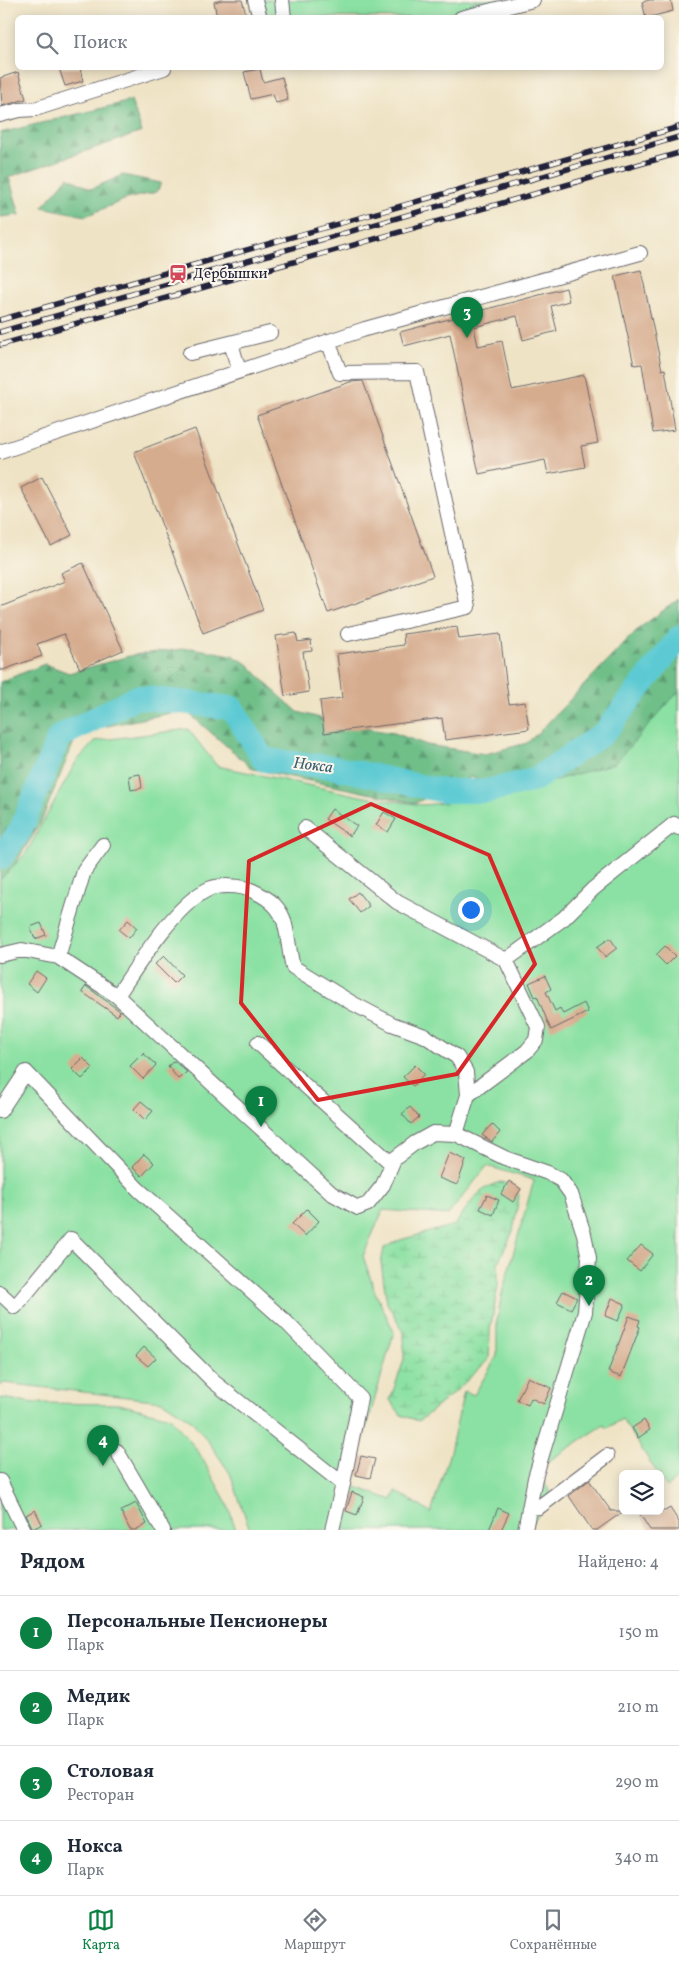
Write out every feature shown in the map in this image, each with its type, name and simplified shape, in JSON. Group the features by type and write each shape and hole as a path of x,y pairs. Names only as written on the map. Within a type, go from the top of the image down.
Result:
{"street":[{"path":"255,0 259,15"},
{"path":"282,0 284,15"},
{"path":"473,15 533,0"},
{"path":"0,115 20,110 35,109 158,70"},
{"path":"0,452 365,329 640,253"},
{"path":"190,353 270,333"},
{"path":"328,342 340,373 417,372 468,608 348,634"},
{"path":"231,343 239,371"},
{"path":"506,960 564,918 592,889 677,824"},
{"path":"306,828 397,902 506,960 538,1027 536,1040 527,1051 468,1095"},
{"path":"58,957 84,871 103,845"},
{"path":"117,996 148,950 183,906 206,890 224,887 248,889 269,899 283,918 293,967 352,1003 392,1024 425,1036 457,1057 466,1072 468,1095 456,1134"},
{"path":"0,954 22,950 58,957 117,996 331,1193 358,1208 368,1204 383,1185 394,1159 415,1143 433,1133 456,1134 504,1158 548,1173 561,1180 572,1194 589,1258 585,1312 535,1478 525,1530"},
{"path":"258,1043 392,1164"},
{"path":"0,1111 26,1072 138,1189 285,1321 360,1398 344,1484 332,1530"},
{"path":"0,1294 15,1307 71,1239 214,1382 344,1484"},
{"path":"117,1451 163,1530"},
{"path":"529,1508 540,1507 607,1456"},
{"path":"0,1481 24,1530"}],"highlighted area":[{"path":"371,804 489,855 535,964 457,1074 318,1100 241,1003 249,861"}],"green space":[{"path":"263,0 507,0 447,15 266,14"},
{"path":"131,101 142,132 9,177 20,215 0,217 0,133"},
{"path":"123,175 161,183 157,192 126,199 86,216 42,207 68,177 91,189"},
{"path":"679,599 679,713 645,782 544,798 510,790 471,777 415,803 253,769 185,710 78,732 40,824 8,875 0,892 0,682 45,664 69,673 133,655 191,648 232,655 248,664 298,712 349,726 394,733 427,745 485,754 527,743 638,629"},
{"path":"679,691 679,1477 667,1487 664,1483 664,1470 655,1470 622,1419 607,1428 604,1425 541,1466 538,1471 552,1496 528,1530 250,1530 230,1473 191,1420 162,1401 4,1383 0,1386 0,880 26,853 76,762 95,741 188,729 217,766 365,797 423,805 495,798 615,763","holes":["487,1166 534,1180 502,1293 497,1320 497,1356 474,1395 464,1391 450,1452 431,1513 396,1491 392,1500 350,1485 394,1332 375,1292 363,1256 383,1210 448,1215"]},
{"path":"501,1182 515,1186 519,1196 513,1231 498,1263 498,1286 490,1331 489,1359 456,1391 419,1421 401,1415 390,1400 404,1360 404,1332 387,1303 381,1263 384,1248 400,1240 455,1225 474,1198 486,1188"},
{"path":"0,1398 35,1403 119,1404 170,1417 198,1451 227,1503 236,1530 0,1530"}],"building":[{"path":"242,0 246,15 216,15 214,2"},
{"path":"671,0 673,11 658,15 645,15 642,2"},
{"path":"60,70 80,70 83,81 65,86"},
{"path":"260,70 263,82 282,77 288,100 276,103 273,94 251,99 244,72"},
{"path":"18,72 26,99 2,106 0,78"},
{"path":"641,270 662,370 665,369 675,430 653,433 642,364 634,365 615,276"},
{"path":"566,288 569,301 551,306 557,331 523,340 517,316 474,327 478,346 502,341 512,390 584,375 598,443 581,446 585,467 548,474 545,460 479,474 450,334 404,346 400,332"},
{"path":"363,381 433,576 328,613 257,415 350,382"},
{"path":"195,429 263,610 203,633 134,452"},
{"path":"42,477 72,535 51,546 21,488"},
{"path":"83,563 123,650 80,669 64,634 37,644 42,656 0,671 0,607 65,581 61,573"},
{"path":"457,627 459,639 500,634 509,704 525,702 529,729 445,740 442,718 324,733 320,701 342,698 337,654 404,645 403,634"},
{"path":"296,633 298,642 311,640 312,651 303,652 309,692 285,696 276,636"},
{"path":"140,774 142,788 131,790 129,776"},
{"path":"332,809 357,826 350,836 325,819"},
{"path":"384,812 396,819 388,832 376,825"},
{"path":"358,892 369,906 360,913 349,899"},
{"path":"128,920 137,928 129,938 119,930"},
{"path":"41,923 46,935 35,939 30,927"},
{"path":"610,938 617,948 605,957 597,947"},
{"path":"665,946 675,956 666,965 656,955"},
{"path":"164,956 182,975 174,983 155,964"},
{"path":"36,971 46,978 37,992 27,984"},
{"path":"545,976 551,989 546,992 555,1011 560,1008 563,1014 584,1003 588,1012 551,1030 537,996 535,997 529,983"},
{"path":"86,986 120,1011 117,1016 82,992"},
{"path":"143,1053 156,1065 143,1079 130,1066"},
{"path":"83,1058 93,1068 82,1079 72,1069"},
{"path":"174,1061 187,1072 178,1079 168,1066"},
{"path":"415,1065 424,1074 413,1086 403,1077"},
{"path":"141,1101 153,1111 145,1120 134,1109"},
{"path":"410,1107 419,1117 411,1124 402,1114"},
{"path":"492,1124 500,1132 492,1142 482,1135"},
{"path":"449,1153 466,1160 457,1185 439,1178"},
{"path":"144,1154 154,1163 142,1176 132,1167"},
{"path":"509,1181 521,1189 513,1202 501,1194"},
{"path":"487,1195 499,1200 493,1215 480,1209"},
{"path":"307,1209 319,1221 305,1236 292,1224"},
{"path":"641,1245 653,1254 640,1271 627,1261"},
{"path":"563,1291 577,1298 571,1309 557,1302"},
{"path":"612,1298 625,1304 618,1321 605,1316"},
{"path":"629,1316 640,1320 638,1326 640,1327 621,1377 608,1372"},
{"path":"144,1347 156,1358 148,1366 136,1356"},
{"path":"528,1377 551,1388 544,1404 531,1398 528,1405 517,1400"},
{"path":"644,1420 650,1430 638,1438 632,1428"},
{"path":"361,1456 375,1459 370,1478 356,1475"},
{"path":"589,1480 611,1511 619,1511 619,1515 597,1530 592,1530 569,1496"},
{"path":"352,1492 364,1497 357,1515 346,1511"},
{"path":"136,1503 147,1524 135,1530 130,1530 121,1511"},
{"path":"498,1508 509,1513 501,1530 489,1530"},
{"path":"670,1508 679,1522 679,1530 650,1530 641,1515 664,1515 665,1511"},
{"path":"35,1510 42,1524 33,1529 26,1515"}],"waterway":[{"name":"Нокса","path":"0,858 20,831 59,737 137,697 232,708 264,760 332,767 443,791 487,791 534,780 604,733 679,638"}],"railway":[{"path":"0,320 679,127"},
{"path":"0,332 679,137"},
{"path":"0,345 679,153"}],"place":[{"name":"Дербышки","path":"178,274"},
{"name":"Столовая","path":"467,338"},
{"name":"Персональные Пенсионеры","path":"261,1127"},
{"name":"Медик","path":"589,1306"},
{"name":"Нокса","path":"103,1466"}]}
